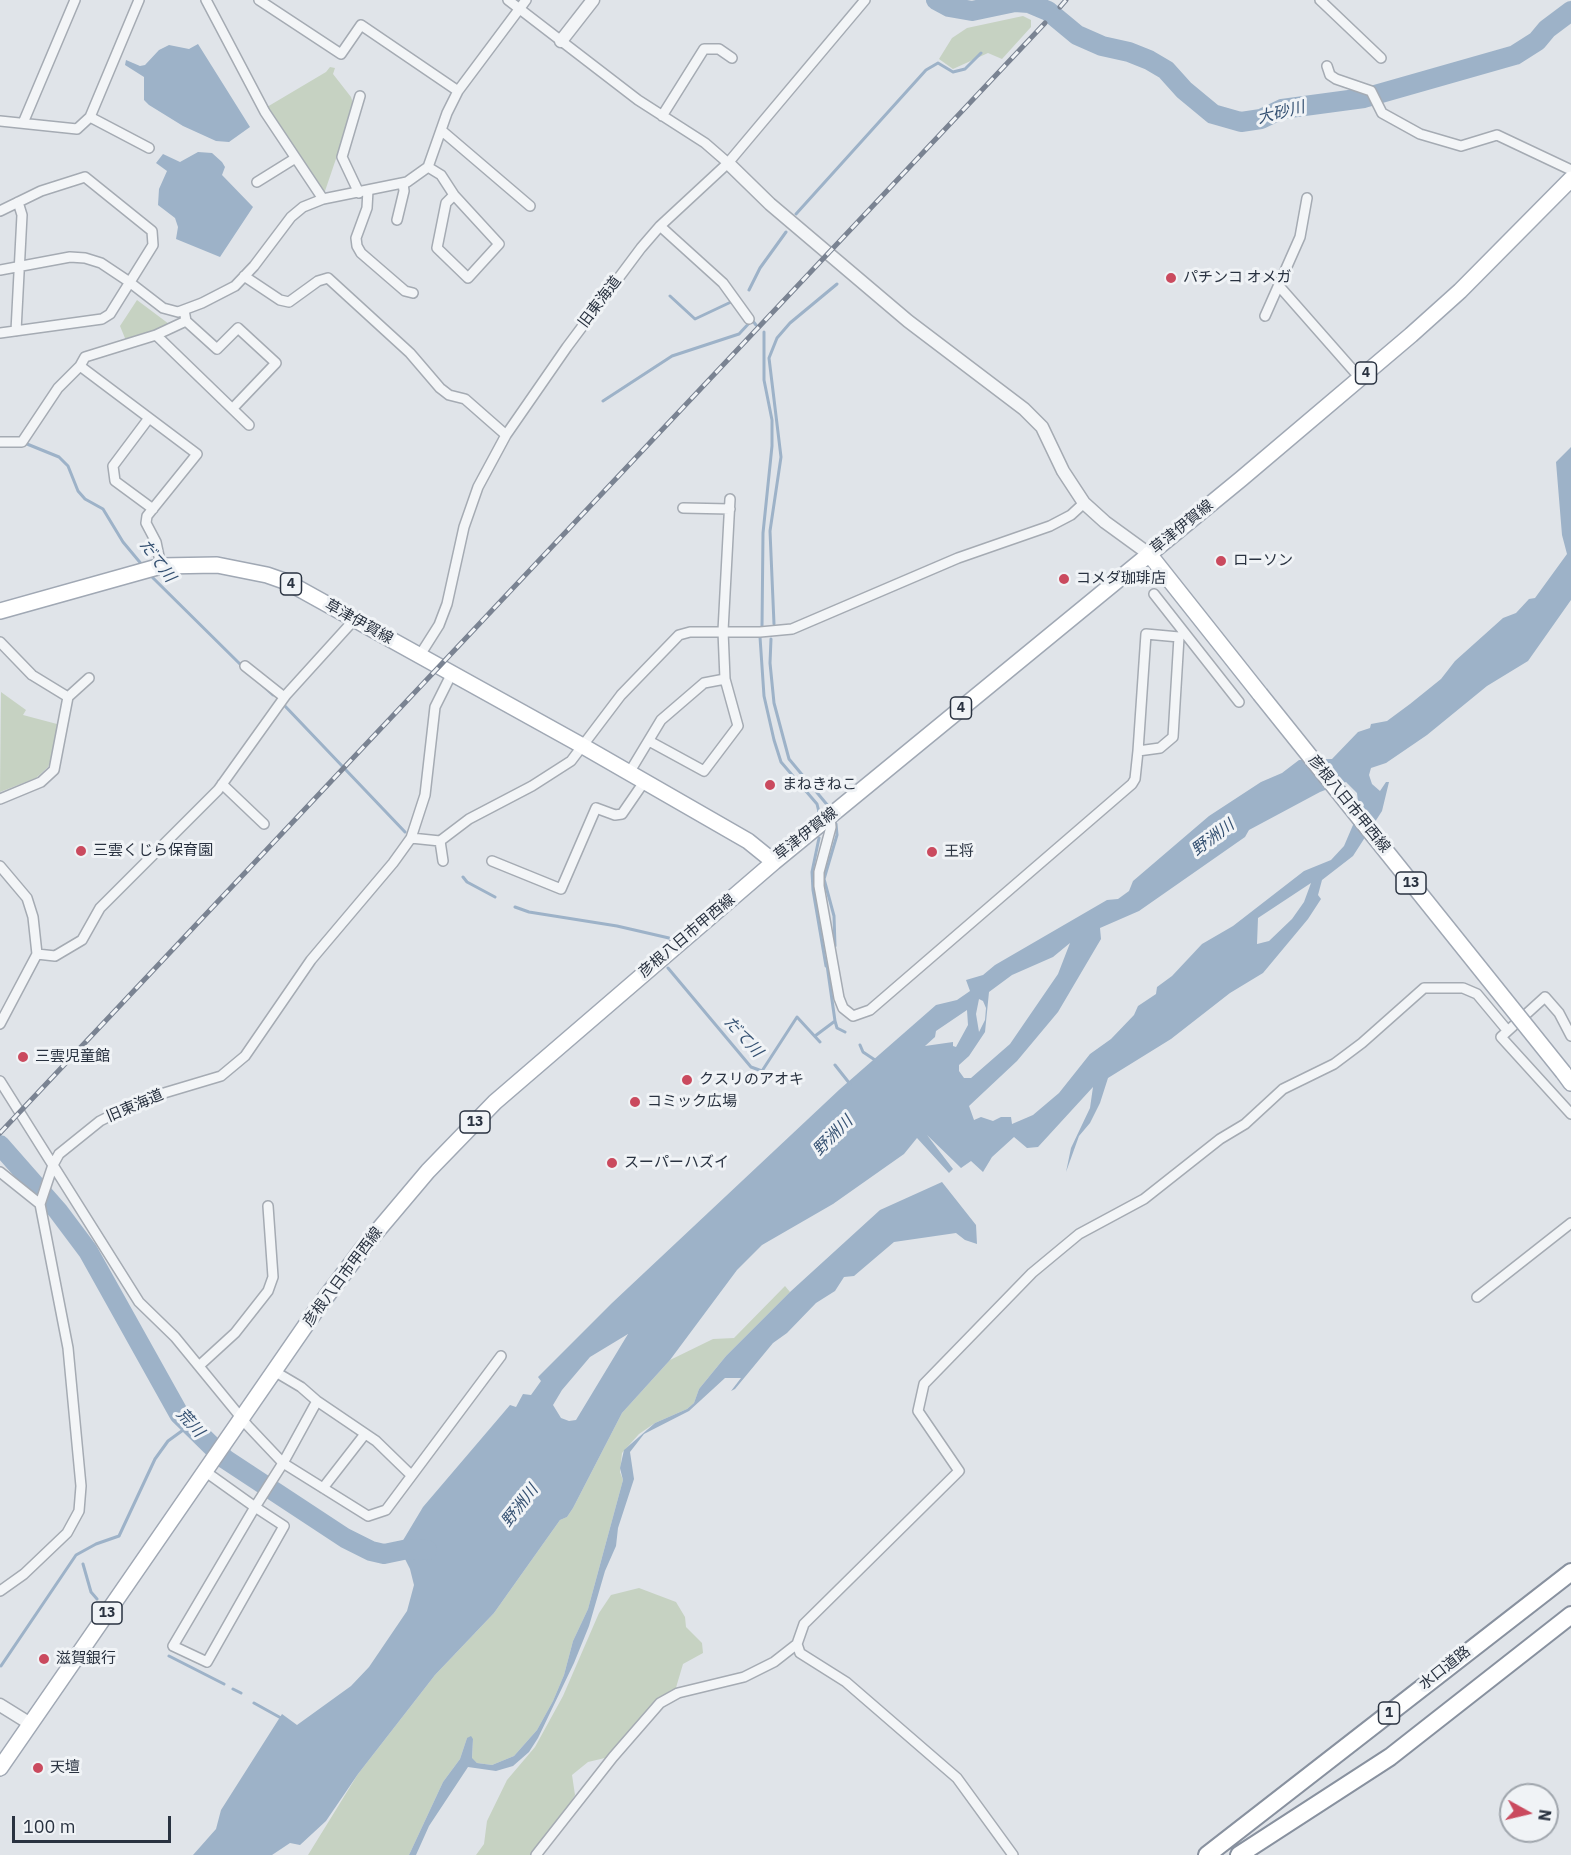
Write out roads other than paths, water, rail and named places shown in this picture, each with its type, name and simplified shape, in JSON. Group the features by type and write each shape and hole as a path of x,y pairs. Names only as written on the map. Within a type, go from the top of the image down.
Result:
{"highway":[{"name":"水口道路","path":"1207,1855 1571,1572"},
{"name":"1","path":"1239,1855 1390,1757 1571,1615"}],"main road":[{"name":"草津伊賀線","path":"0,611 149,568 217,565 267,575 287,582 581,745 748,841 774,862 1360,378 1460,291 1571,179"},
{"name":"彦根八日市甲西線","path":"1149,554 1567,1078"},
{"name":"彦根八日市甲西線","path":"0,1768 29,1722 206,1472 274,1371 363,1248 428,1171 495,1102 774,862"}],"street":[{"path":"23,123 75,0"},
{"path":"0,121 77,129 90,117 139,0"},
{"path":"206,0 265,112 294,159 323,199"},
{"path":"259,0 341,54 361,25 458,91"},
{"path":"508,0 662,116 705,143 728,162 770,204 908,321 1024,409 1042,428 1063,471 1084,503 1149,554"},
{"path":"0,270 70,257 85,258 101,263 163,309 184,310 235,286 291,217 303,207 323,199 403,183 428,167 458,91 521,10 526,0"},
{"path":"561,41 593,0"},
{"name":"旧東海道","path":"420,655 439,626 447,604 464,527 478,488 506,435 613,284 660,226 728,162 864,0"},
{"path":"1320,0 1381,58"},
{"path":"662,116 704,49 712,47 719,49 732,58"},
{"path":"1327,66 1330,75 1372,94 1382,113 1420,134 1461,146 1497,135 1571,170"},
{"path":"360,96 342,157 363,191 366,208 356,238 357,246 361,253 405,291 413,294"},
{"path":"90,117 149,148"},
{"path":"441,130 530,206"},
{"path":"257,182 294,159"},
{"path":"428,167 441,175 454,195 499,244 468,278 437,248 446,203 454,195"},
{"path":"0,211 41,191 85,177 104,190 152,231 153,244 128,281 110,314 102,319 0,333"},
{"path":"398,220 404,191 403,183"},
{"path":"1265,316 1300,237 1306,198"},
{"path":"16,331 22,215 18,202"},
{"path":"660,226 723,283 749,319"},
{"path":"244,276 271,295 289,302 318,280 328,278 410,353 440,388 449,395 465,399 506,435"},
{"path":"1279,286 1360,378"},
{"path":"184,310 186,321 217,349 237,328 276,363 233,408"},
{"path":"0,442 22,442 58,388 80,366 85,357 156,335 186,321"},
{"path":"156,335 249,425"},
{"path":"80,366 197,454 153,509 146,523 156,542 149,568"},
{"path":"149,418 113,466 115,481 153,509"},
{"path":"411,838 440,841 469,819 532,786 571,760 621,695 679,635 690,632 760,632 792,629 958,558 1050,526 1071,515 1084,503"},
{"path":"649,741 704,771 738,726 725,679 723,631 730,504 683,508"},
{"path":"1154,594 1182,635 1239,702"},
{"path":"37,954 55,956 82,940 100,908 222,784 284,697 354,620"},
{"path":"830,816 831,827 819,872 819,886 839,998 843,1008 853,1016 870,1010 1132,784 1135,778 1138,751 1146,634 1182,635 1202,620"},
{"path":"1138,751 1160,747 1173,737 1182,635"},
{"path":"0,642 32,675 68,697"},
{"path":"245,666 284,697"},
{"name":"旧東海道","path":"1,1587 24,1574 67,1533 79,1511 81,1486 68,1348 40,1204 52,1167 59,1154 80,1135 118,1111 144,1099 221,1076 233,1068 294,988 310,960 393,863 411,838 425,795 435,707 452,673"},
{"path":"0,799 41,782 54,770 68,697 88,678"},
{"path":"629,773 661,720 704,683 725,679"},
{"path":"492,861 561,889 596,808 615,815 622,814 644,782"},
{"path":"222,784 264,824"},
{"path":"440,841 443,861"},
{"path":"0,866 27,898 33,917 37,954 0,1024"},
{"path":"536,1855 613,1757 660,1703 678,1693 744,1677 774,1662 797,1644 804,1624 959,1471 918,1411 924,1384 1032,1273 1079,1233 1144,1199 1220,1139 1245,1124 1283,1089 1334,1064 1362,1043 1424,988 1463,988 1478,994 1507,1030"},
{"path":"1571,1036 1559,1013 1545,997 1501,1037 1571,1114"},
{"path":"0,1081 139,1302 200,1365 282,1465 368,1516 386,1510 501,1356"},
{"path":"0,1172 40,1204"},
{"path":"200,1365 235,1334 268,1291 273,1277 268,1206"},
{"path":"1477,1297 1571,1222"},
{"path":"274,1371 301,1387 317,1401 365,1434 411,1475"},
{"path":"206,1472 255,1507 284,1526 207,1662 174,1646 255,1507 260,1497 282,1465 317,1401"},
{"path":"323,1488 365,1434"},
{"path":"797,1644 800,1653 846,1682 957,1778 1013,1855"},
{"path":"0,1705 29,1722"}],"water":[{"path":"198,44 250,127 229,142 216,141 183,126 149,105 144,100 144,77 125,65 126,60 140,66 145,65 159,50 169,45 189,49"},
{"path":"198,152 212,153 222,162 225,167 222,175 253,207 220,257 176,239 178,227 175,218 158,205 159,189 167,171 156,163 163,154 180,162"},
{"name":"野洲川","path":"1571,447 1571,600 1528,661 1487,686 1427,735 1386,763 1371,768 1369,775 1372,784 1380,791 1386,782 1389,782 1382,811 1353,856 1322,880 1318,895 1321,899 1308,919 1263,973 1230,993 1171,1039 1108,1078 1100,1103 1090,1123 1079,1136 1066,1172 1071,1148 1090,1108 1093,1087 1038,1147 1027,1148 1014,1137 992,1157 983,1172 971,1161 961,1168 927,1135 953,1169 949,1173 917,1138 904,1154 833,1204 762,1245 737,1270 670,1360 622,1413 567,1517 560,1520 494,1613 435,1675 358,1774 326,1821 300,1845 290,1843 272,1855 193,1855 216,1829 221,1810 282,1714 297,1725 351,1686 369,1667 407,1611 414,1585 410,1569 399,1547 423,1507 510,1405 516,1407 523,1394 531,1395 541,1381 538,1377 612,1303 840,1089 936,1005 957,1000 970,991 966,980 983,975 995,965 1107,900 1118,899 1129,891 1133,881 1209,816 1261,782 1282,773 1299,760 1332,759 1358,732 1370,728 1371,724 1387,721 1410,704 1441,679 1455,661 1503,618 1516,613 1529,599 1535,598 1567,554 1562,535 1556,462","holes":["1346,782 1357,793 1359,811 1344,846 1331,860 1304,871 1233,926 1202,944 1172,976 1157,987 1156,994 1138,1006 1134,1015 1111,1039 1090,1054 1059,1093 1033,1115 1012,1124 1011,1117 1001,1117 993,1121 981,1117 974,1120 969,1106 1017,1061 1058,1012 1101,939 1100,928 1139,911 1245,837 1249,830 1320,792","1311,883 1304,902 1292,919 1269,941 1257,944 1258,918","1070,943 1058,974 1010,1044 971,1078 964,1078 959,1071 959,1065 969,1056 985,1032 989,992 1012,975 1053,957","979,999 983,1001 986,1008 985,1020 979,1032 976,1014","967,1010 968,1025 956,1047 953,1046 953,1042 925,1046 935,1037 936,1031","628,1334 576,1420 569,1421 561,1418 553,1405 562,1390 590,1357"]},
{"path":"942,1182 976,1225 977,1244 965,1240 956,1233 894,1242 854,1276 844,1277 835,1291 816,1303 787,1333 773,1343 735,1389 731,1391 741,1378 725,1378 689,1411 644,1434 630,1452 634,1479 618,1528 616,1546 605,1571 589,1626 538,1738 529,1752 513,1766 496,1771 468,1767 429,1826 416,1855 409,1855 443,1782 460,1759 467,1738 471,1736 473,1739 472,1758 477,1763 492,1765 514,1756 537,1730 553,1701 564,1675 573,1641 588,1609 623,1480 620,1468 624,1450 655,1423 687,1409 694,1403 699,1389 726,1356 790,1292 880,1210"}],"waterway":[{"name":"大砂川","path":"936,0 949,7 972,11 1015,2 1029,3 1048,11 1077,35 1102,46 1129,52 1149,60 1166,70 1184,90 1213,114 1241,122 1261,119 1282,109 1364,98 1515,55 1537,41 1547,29 1571,11"},
{"path":"796,214 926,70 938,63 953,72 965,69 981,53"},
{"path":"749,290 760,268 786,232"},
{"path":"774,624 770,531 781,457 769,358 777,338 790,323 837,284"},
{"path":"670,296 695,319 731,302"},
{"path":"603,401 672,356 739,334 752,320 756,325"},
{"path":"762,627 763,533 772,446 772,420 764,380 764,332"},
{"name":"だて川","path":"27,444 59,457 68,466 78,491 85,499 103,509 123,542 143,566"},
{"name":"だて川","path":"149,574 244,668"},
{"path":"760,637 764,696 781,762 817,804 819,812"},
{"path":"771,639 770,663 774,703 789,759 829,807"},
{"name":"だて川","path":"262,685 273,695"},
{"name":"だて川","path":"284,705 405,832"},
{"path":"835,946 834,916 824,879 837,835 836,824"},
{"path":"819,838 812,872 826,966"},
{"name":"だて川","path":"463,877 467,882 495,897"},
{"name":"だて川","path":"515,907 529,912 617,926 669,938"},
{"path":"827,965 835,1021 837,1028 845,1032"},
{"name":"だて川","path":"668,968 751,1067 762,1071 797,1017 820,1042"},
{"path":"815,1036 835,1021"},
{"path":"860,1045 863,1052 875,1060"},
{"name":"だて川","path":"835,1065 850,1084"},
{"name":"荒川","path":"0,1145 58,1211 88,1251 179,1414 225,1459 345,1538 371,1551 384,1554 408,1549 427,1550"},
{"path":"1,1666 76,1555 96,1544 119,1536 155,1459 168,1441 190,1425"},
{"path":"83,1564 91,1592 97,1599"},
{"path":"169,1656 224,1684"},
{"path":"233,1689 241,1693"},
{"path":"254,1703 281,1718"}],"railway":[{"path":"1060,7 1066,0"},
{"path":"0,1133 1045,23"}],"place":[{"name":"パチンコ オメガ","path":"1171,278"},
{"name":"ローソン","path":"1221,561"},
{"name":"コメダ珈琲店","path":"1064,579"},
{"name":"まねきねこ","path":"770,785"},
{"name":"三雲くじら保育園","path":"81,851"},
{"name":"王将","path":"932,852"},
{"name":"三雲児童館","path":"23,1057"},
{"name":"クスリのアオキ","path":"687,1080"},
{"name":"コミック広場","path":"635,1102"},
{"name":"スーパーハズイ","path":"612,1163"},
{"name":"滋賀銀行","path":"44,1659"},
{"name":"天壇","path":"38,1768"}]}
